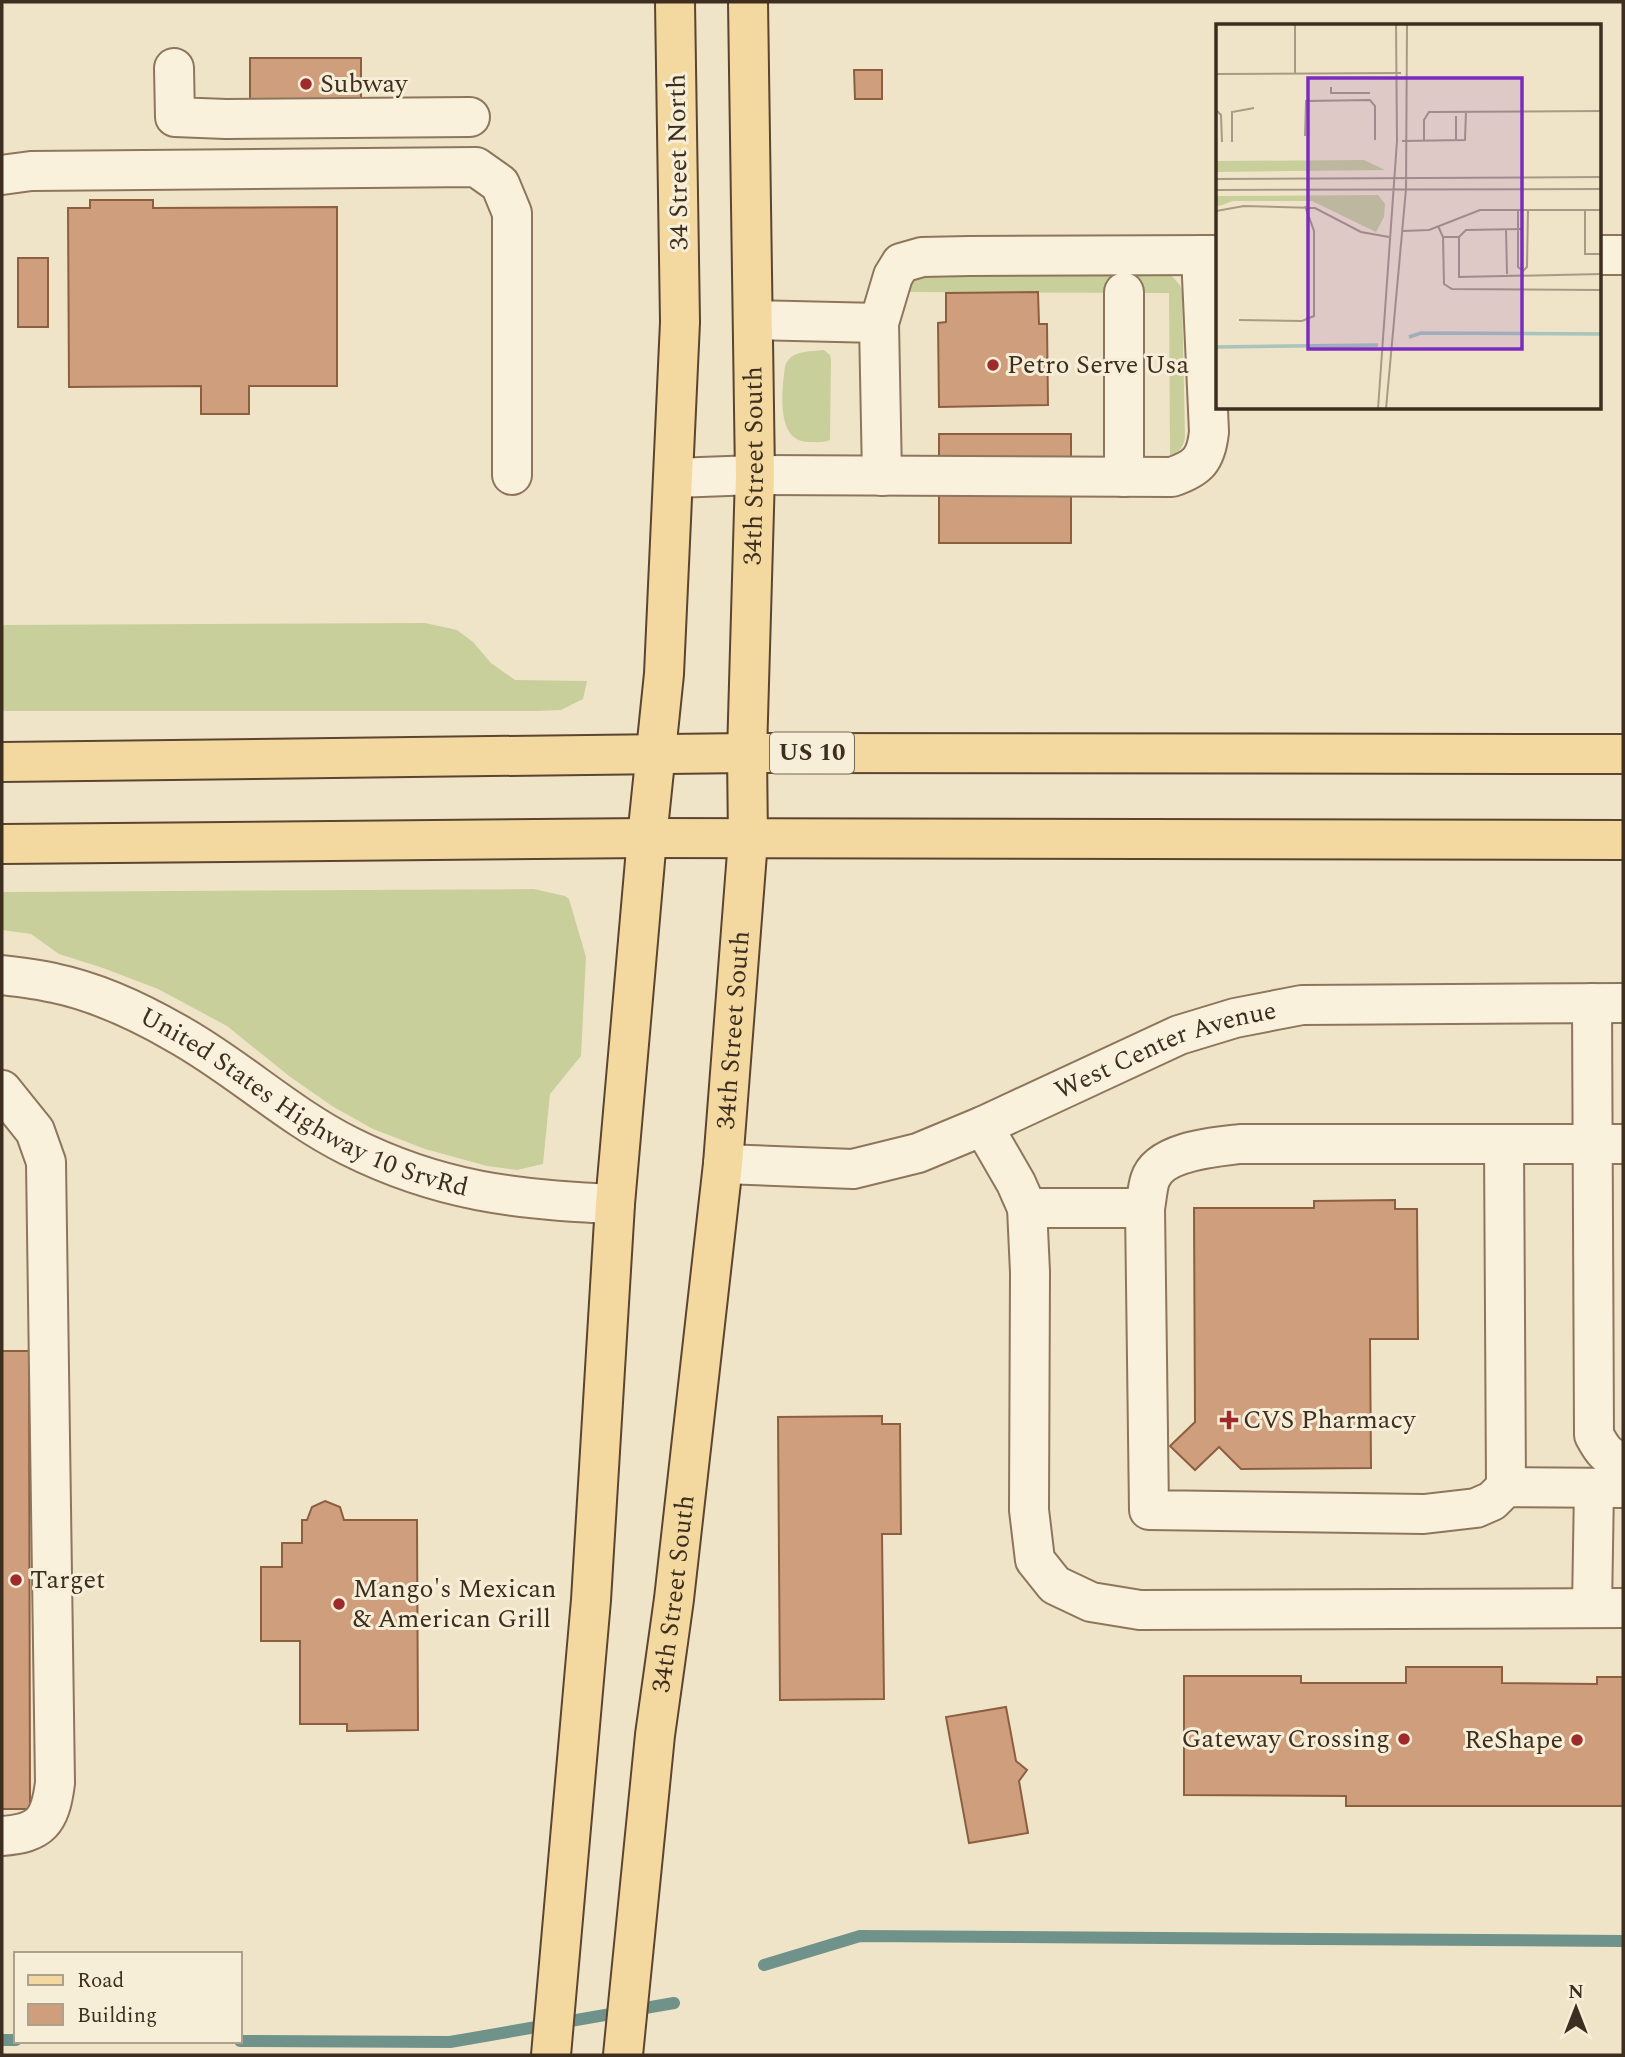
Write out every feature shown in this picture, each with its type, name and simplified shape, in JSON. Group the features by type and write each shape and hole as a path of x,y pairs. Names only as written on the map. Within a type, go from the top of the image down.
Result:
{"main road":[{"name":"34 Street North","path":"674,478 680,322 675,2"},
{"name":"34th Street South","path":"623,2055 653,1749 674,1599 723,1164 748,839 747,753 755,475 748,2"},
{"path":"551,2055 591,1600 615,1205 664,674 674,478"},
{"name":"US 10","path":"2,762 747,753 1623,754"},
{"path":"2,844 647,838 1623,841"}],"street":[{"path":"174,68 175,117 470,117"},
{"path":"2,174 31,171 476,167 500,184 512,213 512,475"},
{"path":"674,478 755,475 882,476 1172,477 1189,471 1200,462 1207,449 1209,432 1209,255 922,257 901,263 893,276 879,323 882,476"},
{"path":"1600,255 1623,255"},
{"path":"1124,292 1124,477"},
{"path":"754,320 879,323"},
{"name":"United States Highway 10 SrvRd","path":"2,975 56,983 119,1004 177,1033 346,1145 406,1172 475,1192 552,1202 615,1205"},
{"path":"1608,1003 1608,1258 1594,1435 1602,1451 1613,1459 1623,1461"},
{"name":"West Center Avenue","path":"723,1164 853,1169 918,1153 983,1126 1179,1035 1235,1018 1302,1005 1608,1003"},
{"path":"2,1090 35,1130 46,1162 55,1783 52,1806 40,1826 20,1835 2,1836"},
{"path":"983,1126 1016,1183 1027,1208 1030,1272 1029,1510 1035,1560 1055,1585 1091,1602 1140,1610 1608,1608 1608,1488 1506,1487"},
{"path":"1504,1144 1506,1487 1492,1501 1476,1508 1424,1514 1149,1510 1145,1208 1150,1178 1165,1162 1196,1149 1240,1144 1504,1144 1608,1144"},
{"path":"1027,1208 1145,1208"}],"green space":[{"path":"1170,274 1180,285 1182,292 1185,438 1180,449 1170,455 1169,293 905,292 914,275"},
{"path":"824,350 831,359 830,440 798,440 790,434 783,413 785,366 796,354"},
{"path":"425,623 457,630 473,642 491,663 515,680 587,681 583,699 561,710 538,711 2,711 2,625"},
{"path":"534,889 569,899 586,957 581,1056 550,1094 543,1164 517,1170 487,1166 425,1149 373,1129 332,1106 289,1076 227,1026 158,989 59,954 31,934 2,930 2,892"}],"building":[{"name":"Subway","path":"250,58 361,58 361,109 250,110"},
{"path":"854,70 882,70 882,99 855,99"},
{"path":"90,200 153,200 153,208 337,207 337,386 249,386 249,414 201,414 201,386 69,387 68,208 90,208"},
{"path":"18,258 48,258 48,327 18,327"},
{"name":"Petro Serve Usa","path":"1038,292 1039,324 1047,324 1048,405 939,407 938,323 946,322 946,293"},
{"name":"Petro Serve Usa","path":"939,434 1071,434 1071,543 939,543"},
{"name":"CVS Pharmacy","path":"1395,1200 1395,1209 1417,1209 1418,1339 1370,1339 1371,1468 1241,1469 1219,1447 1195,1470 1170,1446 1195,1422 1194,1208 1314,1208 1314,1201"},
{"name":"Target","path":"2,1351 29,1351 30,1809 2,1809"},
{"path":"882,1416 882,1424 900,1424 901,1534 882,1534 884,1699 780,1700 778,1417"},
{"name":"Mango's Mexican & American Grill","path":"325,1501 340,1507 344,1520 417,1520 418,1730 347,1731 347,1724 300,1724 300,1641 261,1641 261,1567 282,1567 282,1543 302,1543 302,1520 307,1520 312,1507"},
{"name":"Gateway Crossing","path":"1406,1667 1502,1667 1502,1683 1597,1684 1597,1677 1623,1677 1623,1806 1346,1806 1346,1796 1184,1795 1184,1676 1301,1676 1301,1683 1406,1683"},
{"path":"1006,1707 1016,1761 1027,1770 1019,1781 1028,1833 969,1843 946,1717"}],"waterway":[{"path":"764,1965 860,1936 1623,1941"},
{"path":"242,2041 450,2042 674,2003"},
{"path":"2,2040 14,2040"}],"place":[{"name":"Subway","path":"306,84"},
{"name":"Petro Serve Usa","path":"993,365"},
{"name":"CVS Pharmacy","path":"1229,1420"},
{"name":"Target","path":"16,1580"},
{"name":"Mango's Mexican & American Grill","path":"339,1604"},
{"name":"Gateway Crossing","path":"1404,1739"},
{"name":"ReShape","path":"1577,1740"}]}
